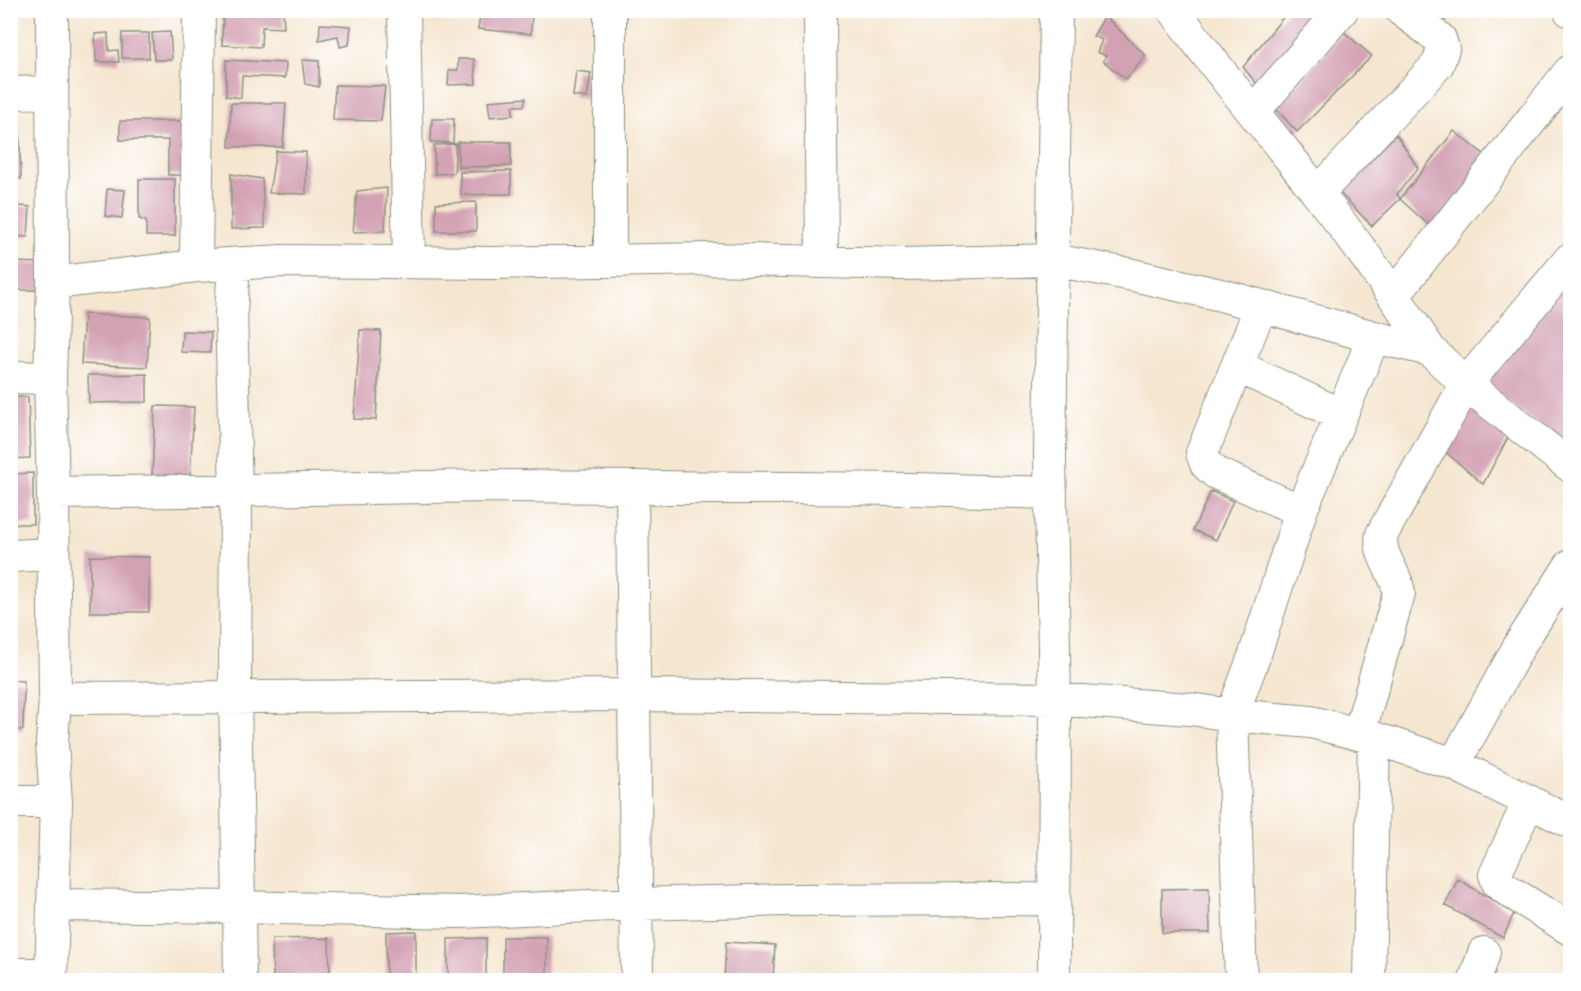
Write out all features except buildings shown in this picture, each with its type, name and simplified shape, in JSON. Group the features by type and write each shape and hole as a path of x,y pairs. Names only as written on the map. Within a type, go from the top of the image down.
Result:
{"street":[{"path":"10,974 51,977 55,905 56,802 52,743 55,698 50,378 53,283 52,10"},
{"path":"196,266 199,10"},
{"path":"404,10 409,262"},
{"path":"610,10 610,261"},
{"path":"820,10 822,262"},
{"path":"1054,981 1051,493 1056,10"},
{"path":"1174,10 1318,193 1394,295 1430,350 1466,384 1570,466"},
{"path":"1253,112 1342,10"},
{"path":"1318,193 1438,64 1443,50 1440,39 1401,10"},
{"path":"1394,295 1570,70"},
{"path":"10,93 52,92"},
{"path":"53,283 196,266 283,261 710,259 904,264 1053,260 1133,275 1430,350"},
{"path":"1369,981 1367,736 1399,593 1398,583 1391,574 1382,550 1380,542 1382,534 1466,384 1570,259"},
{"path":"234,265 231,312 236,492 235,696 240,981"},
{"path":"1261,306 1202,453 1206,464 1216,473 1301,511"},
{"path":"1241,981 1232,715 1255,654 1301,511 1374,337"},
{"path":"1237,366 1341,415"},
{"path":"10,377 50,378"},
{"path":"53,494 490,486 915,489 1051,493"},
{"path":"632,487 637,981"},
{"path":"10,556 53,554"},
{"path":"1454,764 1522,641 1570,566"},
{"path":"55,698 635,695 1054,699 1190,709 1311,722 1367,736 1454,764 1570,822"},
{"path":"1528,801 1495,875 1498,883 1509,891 1570,929"},
{"path":"10,802 56,802"},
{"path":"55,905 459,912 788,900 1054,899"}]}
